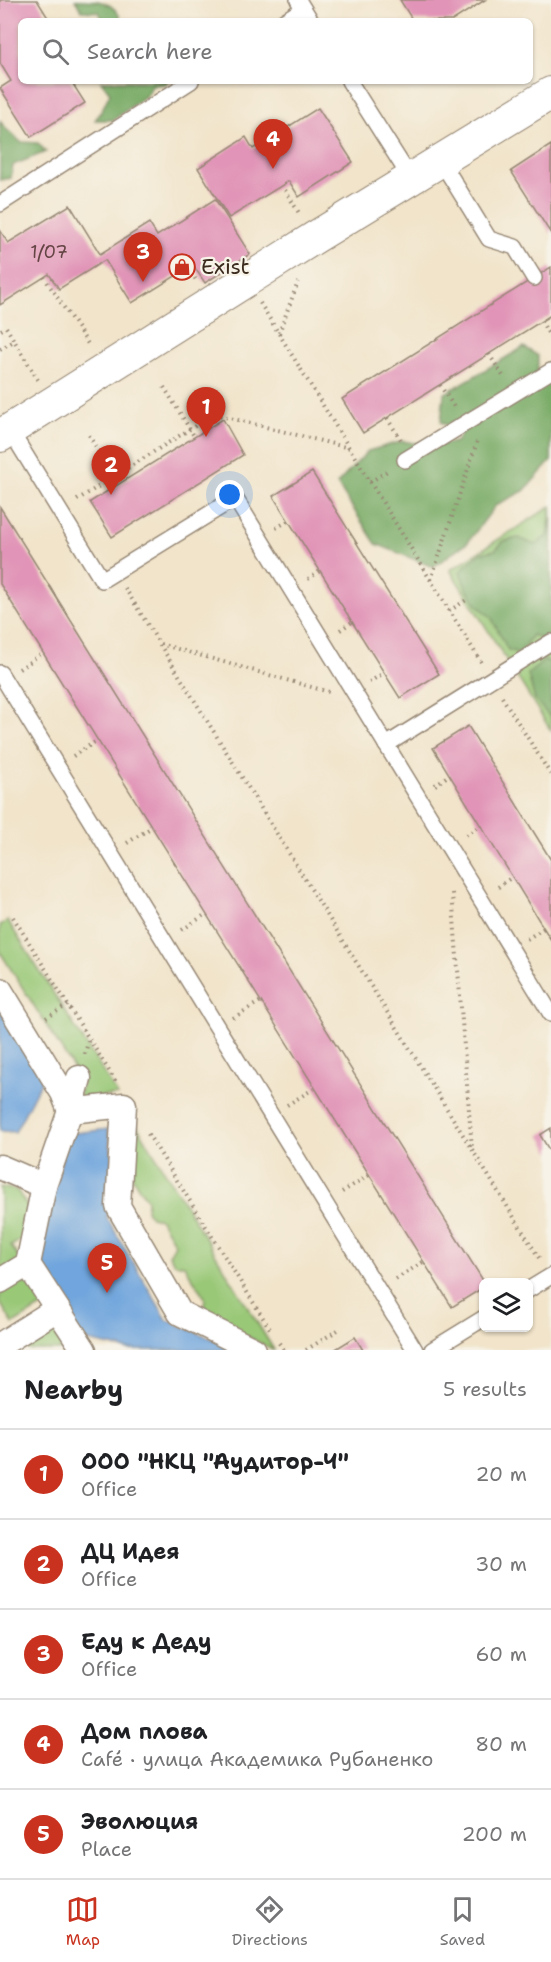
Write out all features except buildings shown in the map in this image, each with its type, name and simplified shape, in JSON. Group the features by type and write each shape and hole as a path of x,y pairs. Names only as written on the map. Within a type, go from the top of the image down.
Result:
{"street":[{"path":"5,433 314,238 551,93"},
{"path":"0,990 34,1025 70,1111"},
{"path":"79,1078 44,1186 28,1264 84,1350"},
{"path":"70,1111 124,1105 118,1206 180,1313 254,1350"},
{"path":"0,1167 44,1186"},
{"path":"0,1281 28,1264"},
{"path":"0,1345 57,1308"}],"lane":[{"path":"289,18 304,10"},
{"path":"0,204 186,84"},
{"path":"351,84 411,179"},
{"path":"441,161 489,239 515,247 534,278"},
{"path":"405,460 551,371"},
{"path":"5,433 60,510 102,580 235,498 551,1014"},
{"path":"386,745 551,642"},
{"path":"2,676 415,1350"},
{"path":"533,1287 551,1277"},
{"path":"432,1350 479,1321"}],"path":[{"path":"44,277 105,371"},
{"path":"279,333 300,277"},
{"path":"260,303 551,775"},
{"path":"541,321 551,338"},
{"path":"1,330 6,327 52,404"},
{"path":"0,349 14,341"},
{"path":"164,387 194,436"},
{"path":"431,580 487,411"},
{"path":"60,510 214,414 350,448"},
{"path":"89,435 118,484"},
{"path":"115,572 551,1277"},
{"path":"449,611 468,599"},
{"path":"159,644 359,700"},
{"path":"2,676 44,653"},
{"path":"57,766 98,740"},
{"path":"111,853 152,827"},
{"path":"448,847 472,1150"},
{"path":"165,942 206,914"},
{"path":"218,1028 261,1001"},
{"path":"34,1025 68,1005"},
{"path":"271,1115 315,1088"},
{"path":"325,1203 369,1175"},
{"path":"379,1291 423,1262"},
{"path":"306,1350 313,1348 338,1330"}],"green space":[{"path":"75,0 91,0 110,5 121,18 101,18 99,12 82,11"},
{"path":"103,84 166,84 152,85 148,94 113,120 95,120 110,93"},
{"path":"0,121 21,142 38,143 46,152 13,165 11,178 0,180"},
{"path":"524,347 538,356 537,384 551,382 551,461 524,491 496,505 468,542 433,567 376,544 337,484 368,451 403,441 430,446 456,442 462,433 441,422 444,394"},
{"path":"551,506 551,731 450,570"},
{"path":"551,510 551,627 545,639 532,635 520,653 508,650 491,617 477,605 466,588 460,572 481,553 495,550 504,541 519,538 535,545 548,535"},
{"path":"545,660 551,663 551,718 535,700 528,674"},
{"path":"8,921 118,1095 78,1099 82,1082 0,952 0,925"},
{"path":"134,1121 274,1350 203,1314 205,1298 184,1265 174,1263 169,1255 175,1244 160,1219 151,1217 146,1210 147,1200 132,1177"},
{"path":"0,1187 17,1190 32,1214 27,1236 11,1246 21,1261 0,1274"},
{"path":"24,1274 43,1306 13,1324 0,1303 0,1289"},
{"path":"56,1326 70,1350 29,1350 26,1345"}],"water":[{"path":"0,1004 44,1076 15,1132 0,1131"},
{"path":"108,1129 113,1161 107,1218 167,1320 239,1350 129,1350 83,1340 37,1270 67,1134"}],"place":[{"name":"Дом плова","path":"273,169"},
{"name":"Exist","path":"182,267"},
{"name":"Еду к Деду","path":"143,282"},
{"name":"ООО \"НКЦ \"Аудитор-Ч\"","path":"206,437"},
{"name":"ДЦ Идея","path":"111,495"},
{"name":"Эволюция","path":"107,1293"}]}
